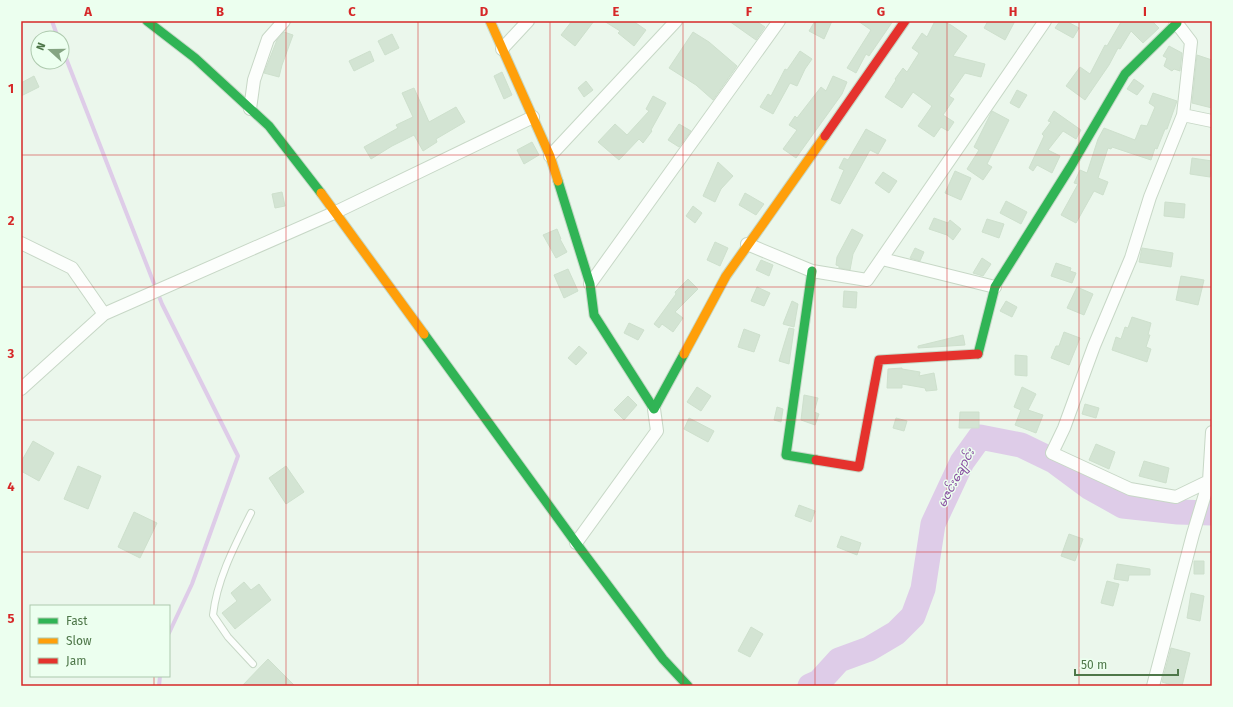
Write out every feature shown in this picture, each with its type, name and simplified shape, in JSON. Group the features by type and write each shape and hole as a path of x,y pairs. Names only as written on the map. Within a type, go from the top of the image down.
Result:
{"street":[{"path":"147,21 195,58 269,126 336,212 576,543 663,659 688,686"},
{"path":"250,109 254,80 268,39 284,21"},
{"path":"490,21 534,117 550,156 590,284 594,314 654,410 657,431 576,543"},
{"path":"502,49 528,21"},
{"path":"550,156 676,21"},
{"path":"590,284 779,21"},
{"path":"654,410 726,276 905,21"},
{"path":"747,244 812,271 868,280 1045,21"},
{"path":"812,271 786,455 859,467 879,360 978,354 995,288 1071,166 1125,74 1176,22 1191,42 1183,115 1150,197 1131,258 1094,346 1064,428 1052,453 1130,489 1176,497 1209,482"},
{"path":"1183,115 1212,121"},
{"path":"21,389 104,314 336,212 534,117"},
{"path":"21,243 72,268 104,314"},
{"path":"882,259 995,288"},
{"path":"1153,686 1209,482 1212,432"}],"lane":[{"path":"251,513 228,559 214,606 213,615 228,637 253,664"}],"building":[{"path":"572,21 594,21 575,46 561,35"},
{"path":"604,21 633,21 646,30 634,46 618,33 620,31"},
{"path":"729,21 756,21 765,27 756,40"},
{"path":"815,21 832,21 824,39 809,31"},
{"path":"858,21 893,21 869,56 866,54 856,73 847,68 871,30"},
{"path":"935,21 942,21 951,25 967,36 953,56 985,64 981,77 965,73 949,96 954,99 943,115 954,122 948,131 941,127 934,137 918,126 932,106 913,92 902,108 885,97 903,68 907,72 919,53 912,48 922,33 927,37"},
{"path":"988,21 1015,21 1005,40 984,28"},
{"path":"1060,21 1066,21 1079,28 1073,38 1055,28"},
{"path":"1120,21 1152,21 1159,28 1143,43 1131,31 1120,49 1118,48 1109,65 1085,100 1066,86 1080,67 1090,74 1105,45 1107,46 1121,22"},
{"path":"284,32 293,35 279,77 264,73 277,40"},
{"path":"693,32 709,42 737,66 713,100 696,85 669,68"},
{"path":"392,34 399,48 385,55 378,41"},
{"path":"1169,46 1182,53 1180,71 1174,69 1172,71 1164,66 1167,58 1163,56"},
{"path":"370,51 374,61 354,71 349,61"},
{"path":"800,51 812,59 805,69 797,86 790,83 773,114 760,107 768,94 771,96 785,69 787,70"},
{"path":"1197,55 1212,60 1212,108 1192,103"},
{"path":"502,72 512,95 504,99 494,76"},
{"path":"34,76 39,87 21,96 21,83"},
{"path":"833,76 847,82 842,94 796,158 783,149 797,130 789,125 795,116 797,118 821,87 826,91"},
{"path":"1134,79 1144,86 1137,95 1127,89"},
{"path":"586,81 593,90 584,97 578,88"},
{"path":"414,88 429,122 456,107 465,122 436,139 437,142 423,151 414,135 371,159 364,147 398,128 396,125 413,117 402,93"},
{"path":"1017,90 1027,95 1019,108 1010,103"},
{"path":"1153,93 1177,101 1167,129 1165,129 1157,149 1155,148 1151,160 1112,147 1111,149 1108,148 1098,178 1108,182 1103,195 1094,191 1076,223 1061,215 1078,184 1074,183 1080,170 1087,173 1098,139 1104,128 1135,140 1141,125 1147,126 1155,107 1149,103"},
{"path":"653,96 666,103 651,130 652,131 643,143 639,139 619,160 598,142 615,124 627,135 649,111 646,109"},
{"path":"992,111 1009,120 987,164 992,167 983,180 967,169 979,150 974,147"},
{"path":"1054,111 1081,130 1076,139 1063,131 1048,150 1060,156 1052,173 1037,165 1033,171 1029,168 1044,136 1042,134 1051,122 1048,121"},
{"path":"679,124 691,131 679,147 668,140"},
{"path":"866,129 886,140 878,154 870,150 840,204 831,200 844,170 839,168 844,158 848,160"},
{"path":"532,142 539,155 524,164 517,150"},
{"path":"1192,158 1212,161 1210,177 1190,174"},
{"path":"718,162 733,176 721,189 715,202 703,196"},
{"path":"955,171 971,178 961,200 945,193"},
{"path":"883,172 897,181 889,193 875,183"},
{"path":"282,192 285,206 275,208 272,194"},
{"path":"745,193 764,204 756,215 739,205"},
{"path":"1006,201 1027,212 1021,224 1000,213"},
{"path":"1165,202 1185,204 1184,218 1164,216"},
{"path":"693,206 702,213 695,223 686,216"},
{"path":"934,218 948,223 950,220 961,229 953,240 947,235 929,229"},
{"path":"987,219 1004,224 999,238 982,232"},
{"path":"557,229 560,239 567,252 556,258 543,235"},
{"path":"852,229 863,235 853,254 850,270 839,268 839,266 836,265 837,257"},
{"path":"715,242 728,248 720,266 707,260"},
{"path":"915,248 924,252 920,261 910,258"},
{"path":"1142,248 1173,253 1171,267 1139,262"},
{"path":"982,258 991,264 983,276 973,273"},
{"path":"761,260 773,265 769,276 756,270"},
{"path":"1056,263 1071,268 1070,271 1076,273 1072,283 1051,276"},
{"path":"568,269 578,291 564,298 554,275"},
{"path":"1181,276 1204,280 1198,305 1176,300"},
{"path":"688,279 698,289 675,312 683,318 673,332 662,324 659,328 654,324 676,294 675,292"},
{"path":"757,287 770,293 764,306 751,301"},
{"path":"1077,287 1093,294 1084,315 1067,308"},
{"path":"844,291 857,292 856,308 843,307"},
{"path":"792,301 798,304 794,327 783,324"},
{"path":"1006,301 1017,307 1012,317 1000,311"},
{"path":"1132,317 1151,323 1148,335 1150,335 1146,347 1151,349 1147,362 1112,350 1116,337 1121,339 1125,327 1128,328"},
{"path":"629,323 644,330 638,340 624,333"},
{"path":"789,328 794,329 789,364 779,361"},
{"path":"744,329 760,335 754,352 738,347"},
{"path":"1064,332 1080,338 1069,365 1051,358 1056,346 1059,346"},
{"path":"963,335 965,345 918,348 918,346"},
{"path":"579,346 587,353 576,365 568,358"},
{"path":"1015,355 1027,356 1027,376 1015,375"},
{"path":"902,368 920,372 919,376 934,373 937,390 926,391 925,388 902,384 902,388 887,388 888,369"},
{"path":"697,387 711,396 701,411 687,402"},
{"path":"1022,387 1036,394 1028,410 1043,415 1036,433 1015,425 1021,410 1014,407"},
{"path":"804,395 818,398 814,412 819,414 815,425 801,420"},
{"path":"628,396 637,405 624,420 614,410"},
{"path":"1085,404 1099,408 1096,418 1082,414"},
{"path":"777,407 783,409 781,422 774,420"},
{"path":"960,412 979,412 979,428 959,428"},
{"path":"689,418 714,431 708,442 684,429"},
{"path":"896,418 907,421 904,431 893,428"},
{"path":"33,441 54,453 39,481 21,471 21,462"},
{"path":"1096,444 1115,452 1109,469 1089,460"},
{"path":"1144,461 1169,468 1166,483 1139,476"},
{"path":"78,466 101,476 88,509 64,499"},
{"path":"286,466 304,492 286,504 269,478"},
{"path":"799,505 815,511 811,522 795,516"},
{"path":"134,512 157,523 140,558 118,547"},
{"path":"1069,534 1083,539 1075,561 1061,556"},
{"path":"841,536 861,543 857,555 837,547"},
{"path":"1194,561 1204,561 1204,574 1194,574"},
{"path":"1117,564 1150,569 1150,575 1129,575 1128,581 1114,579"},
{"path":"1107,581 1119,584 1113,606 1101,603"},
{"path":"244,582 251,590 259,584 271,600 235,629 222,613 237,601 231,593"},
{"path":"1191,593 1204,596 1200,621 1187,618"},
{"path":"751,627 763,634 750,657 738,651"},
{"path":"1171,648 1190,653 1182,686 1175,686 1162,682"},
{"path":"268,659 295,686 242,686"}],"waterway":[{"path":"52,21 55,30"},
{"path":"70,68 162,304 238,456 192,584 170,631"},
{"name":"မဇင်းချောင်း","path":"810,686 819,682 839,660 869,649 896,633 913,616 923,589 933,524 962,462 980,437 1021,445 1054,461 1089,487 1123,506 1178,512 1212,513"},
{"path":"159,686 160,677"}],"traffic: fast":[{"path":"147,21 195,58 269,126 321,193"},
{"path":"978,354 995,287 1071,166 1125,74 1177,23"},
{"path":"558,181 590,284 594,315 654,409 684,354"},
{"path":"812,271 786,455 816,460"},
{"path":"424,334 576,543 663,659 688,686"}],"traffic: slow":[{"path":"490,21 550,156 558,181"},
{"path":"684,354 726,276 825,136"},
{"path":"321,193 424,334"}],"traffic: jam":[{"path":"825,136 905,21"},
{"path":"816,460 859,467 879,360 978,354"}]}
